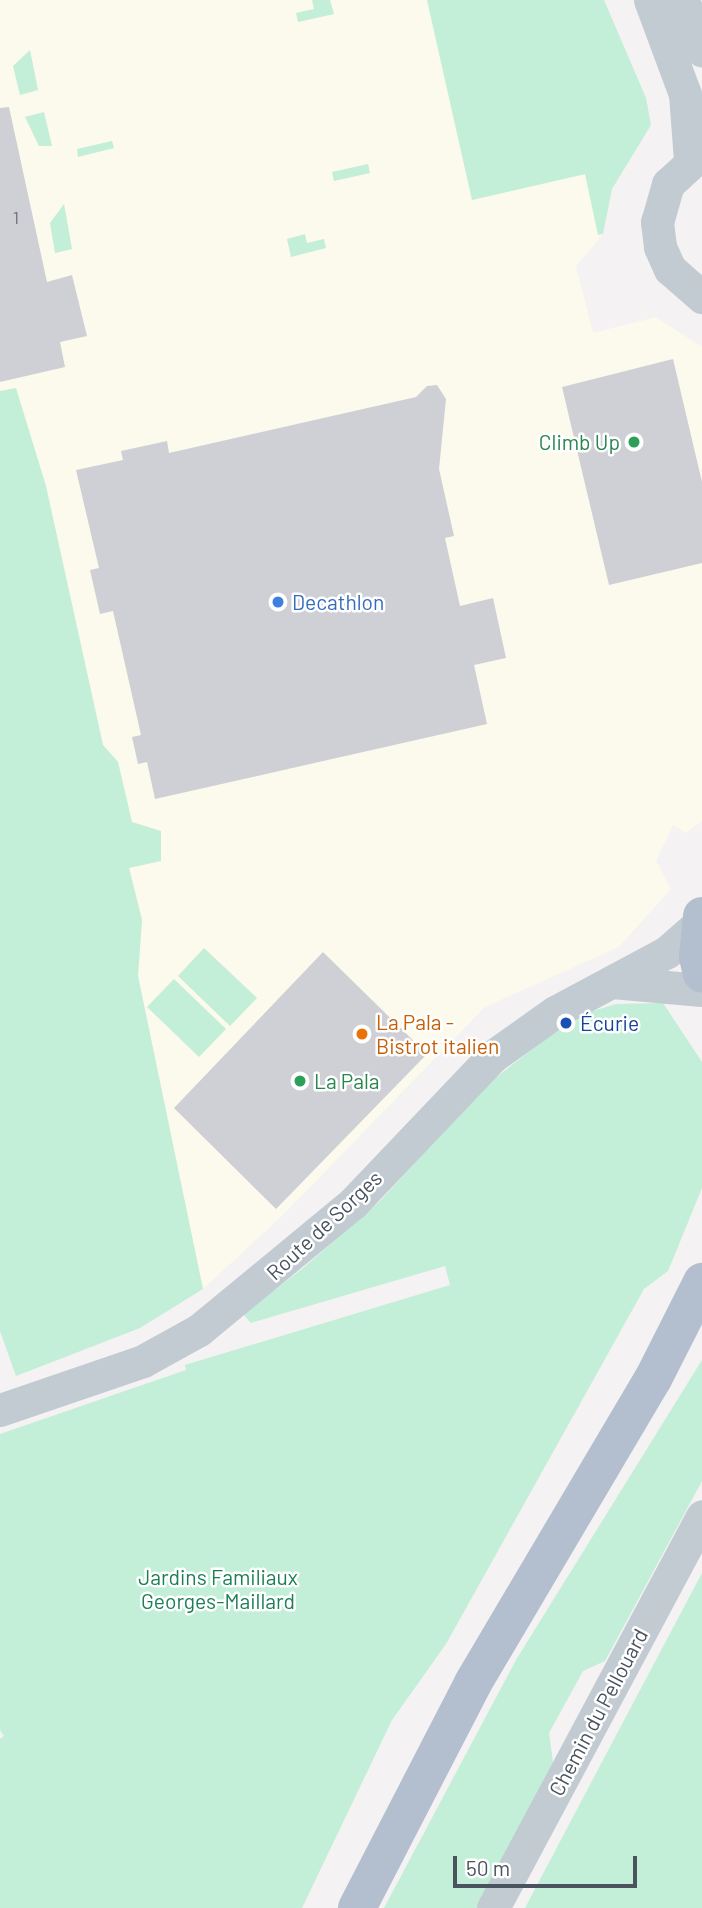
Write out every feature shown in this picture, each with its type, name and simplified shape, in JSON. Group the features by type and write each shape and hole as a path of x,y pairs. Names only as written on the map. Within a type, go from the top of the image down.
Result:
{"main road":[{"path":"701,920 702,974"},
{"path":"357,1908 473,1683 653,1379 702,1283"}],"street":[{"path":"650,0 685,94 696,156 665,191 657,230 670,269 702,297"},
{"path":"683,0 702,51"},
{"name":"Route de Sorges","path":"0,1410 143,1361 199,1330 353,1203 493,1056 555,1012 667,952 701,920"},
{"path":"612,982 702,990"},
{"name":"Chemin du Pellouard","path":"493,1908 702,1516"}],"shaded area":[{"path":"0,0 427,0 472,200 586,174 598,234 603,234 576,266 593,333 656,317 702,347 702,821 686,833 673,825 656,861 671,889 619,947 485,1007 282,1216 203,1289 138,976 142,920 129,868 132,822 118,762 103,745 62,562 15,389 0,391"}],"green space":[{"path":"312,0 330,0 334,14 298,22 296,13 314,9"},
{"path":"427,0 604,0 646,98 651,125 612,189 603,234 598,235 585,174 472,200"},
{"path":"30,50 38,90 20,95 13,66"},
{"path":"44,112 52,146 39,146 25,117"},
{"path":"112,141 114,148 78,157 77,149"},
{"path":"368,164 370,173 334,181 332,172"},
{"path":"64,204 72,249 55,253 50,223"},
{"path":"305,234 307,243 324,239 326,248 291,257 287,239"},
{"path":"16,388 46,486 103,745 118,762 132,822 161,831 161,861 129,868 142,920 138,976 203,1289 140,1328 16,1376 0,1331 0,391"},
{"path":"204,948 257,998 230,1026 178,976"},
{"path":"174,979 226,1029 199,1057 147,1007"},
{"name":"Jardins Familiaux Georges-Maillard","path":"663,1003 702,1062 702,1188 668,1271 644,1289 446,1644 392,1720 302,1908 0,1908 0,1739 4,1736 0,1730 0,1434 186,1370 185,1365 450,1285 445,1266 251,1323 243,1314 302,1269 381,1200 485,1086 548,1037 593,1011 616,1004"},
{"path":"702,1360 702,1481 605,1661 583,1671 549,1733 553,1762 479,1908 384,1908 516,1660"},
{"path":"702,1573 702,1908 525,1908 612,1743"}],"building":[{"path":"9,107 47,282 72,275 87,336 60,342 65,367 0,382 0,108"},
{"name":"Climb Up","path":"673,359 702,482 702,563 609,585 562,387"},
{"name":"Decathlon","path":"437,385 446,399 439,469 454,536 445,538 460,606 493,598 506,658 474,665 487,724 155,799 147,762 138,764 132,737 141,735 113,611 100,614 90,570 99,568 76,470 123,460 121,451 167,441 169,453 416,397 427,386"},
{"name":"La Pala","path":"323,952 427,1054 276,1209 174,1108"}],"place":[{"name":"Climb Up","path":"634,442"},
{"name":"Decathlon","path":"278,602"},
{"name":"Écurie","path":"566,1023"},
{"name":"La Pala - Bistrot italien","path":"362,1034"},
{"name":"La Pala","path":"300,1081"}]}
